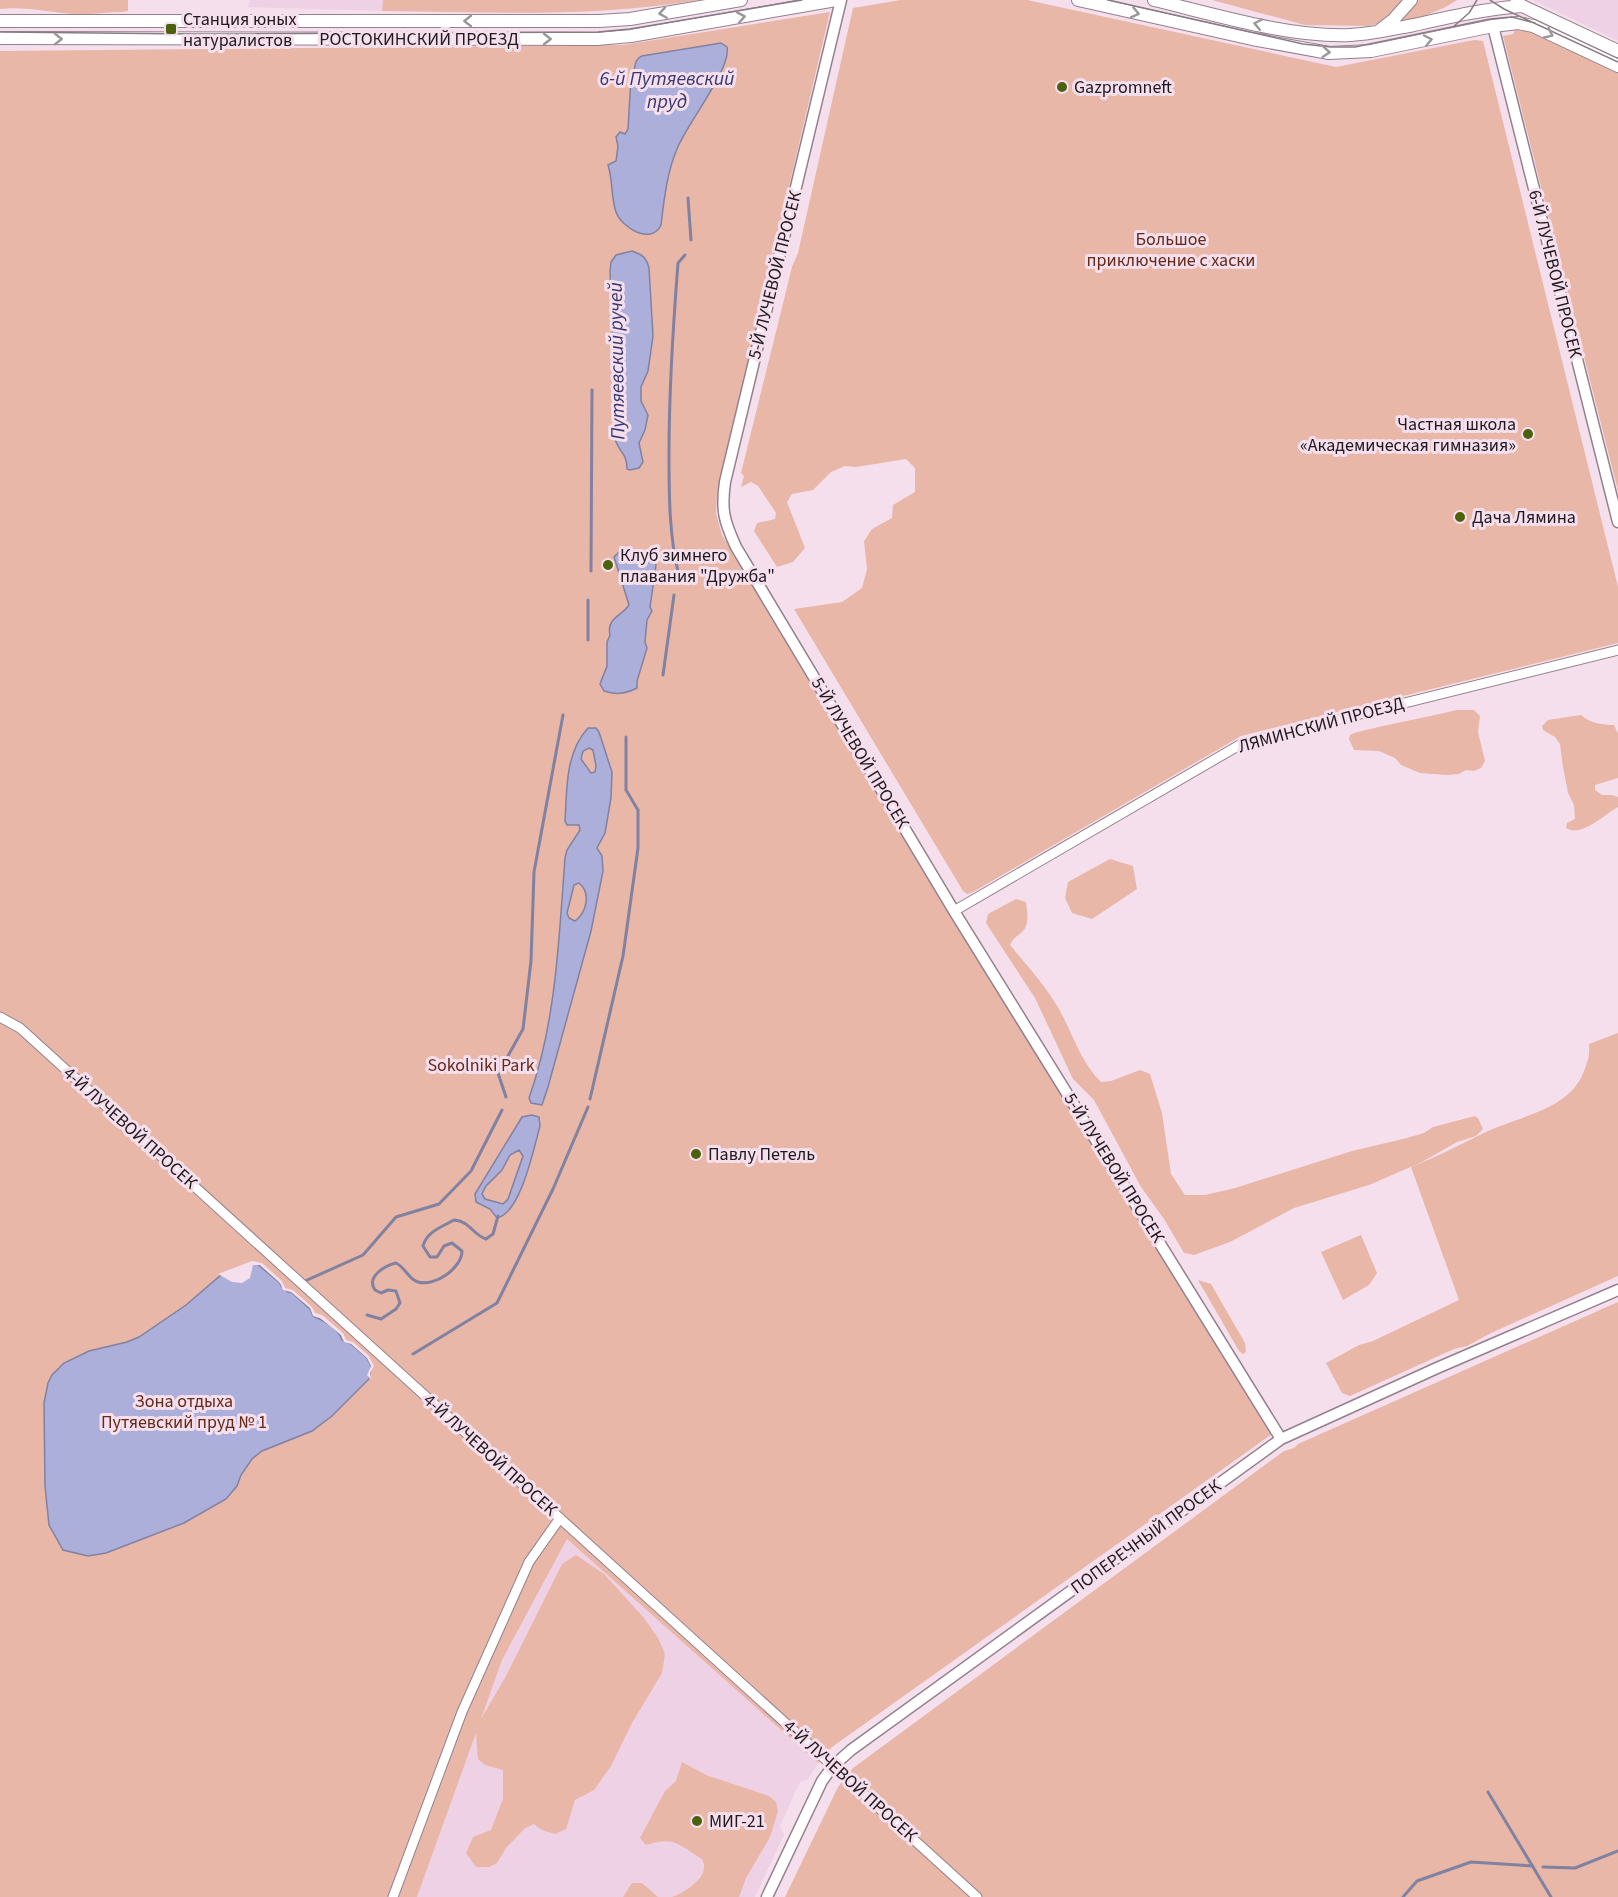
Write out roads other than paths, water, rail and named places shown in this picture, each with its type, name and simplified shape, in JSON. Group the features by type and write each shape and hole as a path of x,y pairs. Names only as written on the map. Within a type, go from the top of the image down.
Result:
{"main road":[{"name":"РОСТОКИНСКИЙ ПРОЕЗД","path":"0,21 599,21 741,0"},
{"name":"РОСТОКИНСКИЙ ПРОЕЗД","path":"0,38 597,39 631,36 836,0"},
{"path":"1078,0 1252,39 1329,53 1354,53 1389,48 1492,26 1518,23 1533,26 1618,66"},
{"path":"1154,0 1304,33 1333,36 1378,32 1484,3 1516,3 1618,51"},
{"path":"1378,32 1393,20 1411,0"},
{"path":"1484,3 1492,26"},
{"path":"140,22 140,39"},
{"path":"276,22 276,40"}],"street":[{"name":"5-Й ЛУЧЕВОЙ ПРОСЕК","path":"841,0 725,482 722,505 727,527 736,547 954,911 1281,1439"},
{"name":"6-Й ЛУЧЕВОЙ ПРОСЕК","path":"1492,26 1618,522"},
{"name":"ЛЯМИНСКИЙ ПРОЕЗД","path":"954,911 1243,743 1618,650"},
{"name":"4-Й ЛУЧЕВОЙ ПРОСЕК","path":"0,1017 20,1028 977,1897"},
{"name":"ПОПЕРЕЧНЫЙ ПРОСЕК","path":"767,1897 819,1789 833,1766 851,1750 1281,1439 1448,1363 1618,1290"},
{"path":"393,1897 462,1712 529,1562 560,1518"}],"water":[{"name":"6-й Путяевский пруд","path":"721,43 727,47 727,56 716,82 677,149 668,177 661,225 650,234 637,232 624,223 616,212 608,165 616,161 618,146 616,137 620,132 625,134 628,129 631,77 636,63 642,56"},
{"path":"632,251 647,261 649,268 653,336 648,371 641,387 641,401 648,415 639,443 643,462 639,468 630,470 627,469 625,457 616,442 614,432 615,397 622,389 623,383 621,373 614,370 610,272 611,262 616,255"},
{"path":"621,550 651,554 656,565 650,607 652,611 647,620 645,642 647,648 637,688 617,693 604,691 600,684 607,666 610,625 629,605 614,557"},
{"path":"588,728 596,728 599,732 612,772 611,798 605,833 597,848 602,856 603,871 591,931 542,1105 531,1103 529,1098 551,1010 565,858 567,850 580,830 579,825 567,825 565,821 571,760 580,738","holes":["589,748 593,750 596,766 595,772 591,773 581,759 583,751","579,883 585,892 586,902 585,908 575,921 569,918 567,913 574,885"]},
{"path":"532,1115 539,1117 540,1126 520,1192 513,1204 497,1218 490,1209 476,1202 475,1194 522,1117","holes":["519,1150 523,1156 508,1199 503,1204 485,1199 482,1194 486,1186 502,1170 510,1155"]},
{"path":"256,1263 310,1309 313,1316 330,1325 338,1332 342,1340 351,1344 367,1358 371,1366 369,1379 332,1416 312,1431 262,1451 252,1459 241,1475 237,1486 226,1499 184,1523 106,1553 88,1556 63,1550 49,1525 45,1486 44,1403 52,1375 64,1363 89,1351 139,1337 186,1305 221,1275"}],"waterway":[{"path":"688,198 691,240"},
{"path":"679,576 670,515 669,429 678,263 685,255"},
{"path":"591,571 592,390"},
{"path":"663,675 674,595"},
{"path":"588,600 588,640"},
{"path":"504,1063 523,1029 531,961 534,872 563,715"},
{"path":"590,1099 623,956 638,848 638,810 626,790 626,737"},
{"path":"498,1073 506,1097"},
{"path":"413,1354 497,1303 553,1189 588,1107"},
{"path":"305,1281 363,1255 396,1217 439,1204 471,1171 502,1110"},
{"name":"Путяевский ручей","path":"367,1315 381,1319 396,1309 400,1303 396,1291 388,1290 381,1293 375,1290 373,1281 382,1269 396,1263 418,1282 425,1283 439,1279 458,1264 462,1251 452,1243 444,1246 437,1257 430,1257 423,1246 428,1237 454,1220 468,1225 486,1239 493,1234 498,1216"},
{"path":"1488,1792 1551,1897"},
{"path":"1543,1867 1575,1868 1618,1851"},
{"path":"1403,1897 1417,1881 1471,1862 1533,1866"}],"tram line":[{"path":"0,32 192,34 598,32 630,29 802,0"},
{"path":"1108,0 1303,44 1331,47 1355,47 1490,19 1512,17 1535,23"},
{"path":"1453,27 1469,13 1477,0"},
{"path":"1490,0 1504,9 1618,62"}],"place":[{"name":"Станция юных натуралистов","path":"171,29"},
{"name":"Gazpromneft","path":"1062,87"},
{"name":"Частная школа «Академическая гимназия»","path":"1528,434"},
{"name":"Дача Лямина","path":"1460,517"},
{"name":"Клуб зимнего плавания \"Дружба\"","path":"608,565"},
{"name":"Павлу Петель","path":"696,1154"},
{"name":"МИГ-21","path":"697,1821"}],"park label":[{"name":"Большое приключение с хаски","path":"1171,249"},
{"name":"Sokolniki Park","path":"481,1065"},
{"name":"Зона отдыха Путяевский пруд № 1","path":"184,1411"}]}
